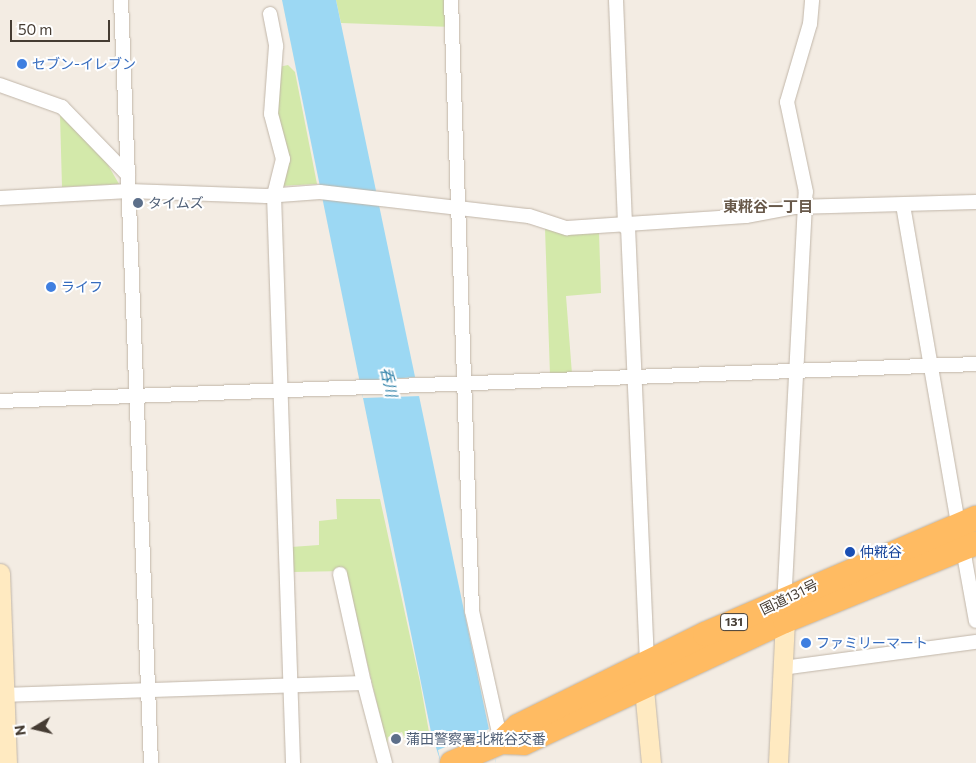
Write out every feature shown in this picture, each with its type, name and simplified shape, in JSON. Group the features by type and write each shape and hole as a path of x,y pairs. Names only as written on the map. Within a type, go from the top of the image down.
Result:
{"highway":[{"name":"国道131号","path":"497,744 524,743 644,689 784,610 967,522"},
{"name":"国道131号","path":"452,763 497,744 518,726 647,662 784,610 969,546"}],"street":[{"path":"121,0 151,763"},
{"path":"451,0 472,611 497,744"},
{"path":"616,0 647,662"},
{"path":"778,763 784,610 806,192 787,102 810,24 812,0"},
{"path":"270,14 276,46 271,114 283,158 274,195 293,763"},
{"path":"0,86 62,107 91,132 128,175"},
{"path":"0,198 129,191 274,195 320,192 529,216 567,228 626,227 805,208 976,202"},
{"path":"903,205 931,366 967,522"},
{"path":"0,401 796,373 976,364"},
{"path":"969,546 976,621"},
{"path":"0,573 2,695 7,763"},
{"path":"340,574 364,683 385,763"},
{"path":"783,668 976,642"},
{"path":"2,695 364,683"},
{"path":"644,689 651,763"}],"green space":[{"path":"336,0 451,0 452,27 341,23"},
{"path":"288,65 295,72 317,184 281,186 277,112 279,67"},
{"path":"60,115 101,153 119,184 62,187"},
{"path":"545,228 599,232 601,293 566,296 572,374 550,375"},
{"path":"336,499 380,499 420,682 429,732 405,739 402,732 388,737 387,745 345,571 293,572 291,547 319,545 319,521 337,519"}],"water":[{"name":"呑川","path":"282,0 336,0 496,763 441,763 431,732"}],"pier":[{"path":"417,377 421,396 363,398 360,381"},
{"path":"489,729 496,763 441,763 438,750"}],"place":[{"name":"セブン-イレブン","path":"22,64"},
{"name":"タイムズ","path":"138,203"},
{"name":"ライフ","path":"51,287"},
{"name":"仲糀谷","path":"850,552"},
{"name":"ファミリーマート","path":"806,643"},
{"name":"蒲田警察署北糀谷交番","path":"396,739"}],"district":[{"name":"東糀谷一丁目","path":"768,207"}]}
